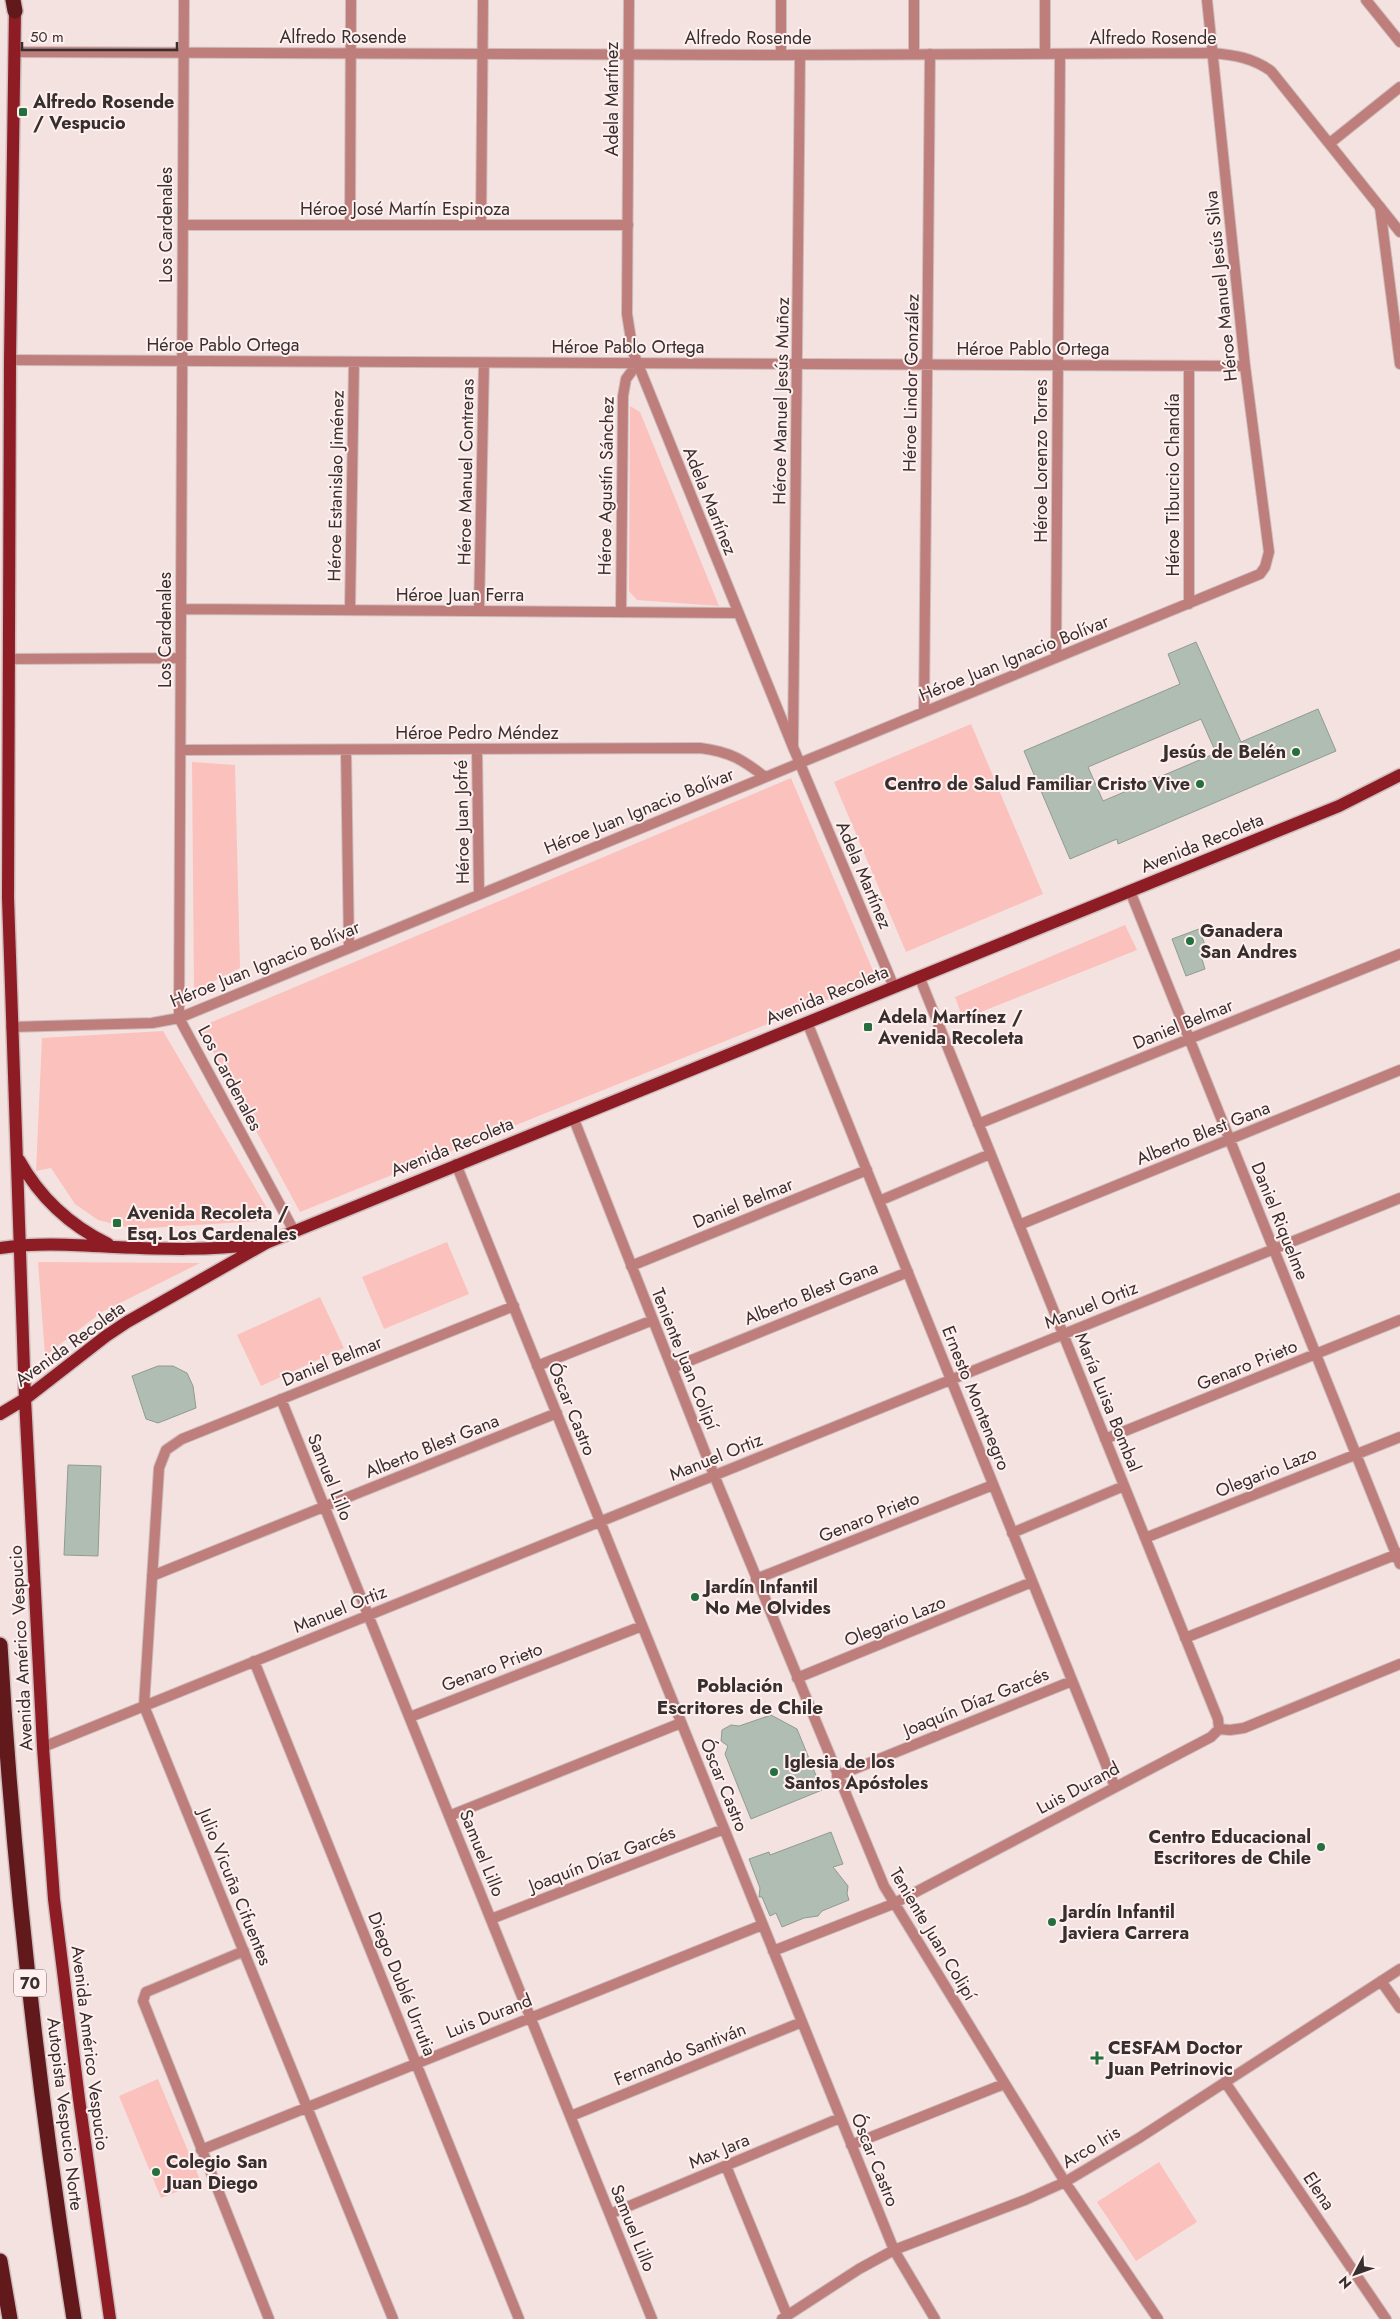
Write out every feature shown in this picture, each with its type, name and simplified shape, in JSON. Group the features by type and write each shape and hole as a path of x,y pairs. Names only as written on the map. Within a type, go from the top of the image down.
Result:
{"highway":[{"name":"Autopista Vespucio Norte","path":"0,1645 6,1759 34,2028 74,2319"},
{"path":"0,2261 10,2319"}],"main road":[{"name":"Avenida Américo Vespucio","path":"14,6 15,52 10,360 8,898 11,1027 18,1159 26,1399 44,1747 62,1968 110,2319"},
{"name":"Avenida Recoleta","path":"4,1413 26,1399 106,1336 266,1243 1339,806 1400,776"},
{"path":"18,1159 37,1189 63,1216 78,1228 112,1247"},
{"name":"Avenida Recoleta","path":"0,1248 49,1243 112,1247 205,1249 266,1243"}],"street":[{"name":"Los Cardenales","path":"184,0 180,1018 294,1231"},
{"path":"350,225 352,0"},
{"path":"481,225 483,0"},
{"name":"Adela Martínez","path":"629,0 627,314 630,340 637,364 738,613 894,987"},
{"path":"781,0 781,55"},
{"path":"914,0 914,54"},
{"path":"1045,0 1045,54"},
{"name":"Héroe Manuel Jesús Silva","path":"1207,0 1245,366 1269,552 1266,568"},
{"path":"1366,0 1400,42"},
{"name":"Alfredo Rosende","path":"15,52 781,55 1212,53 1249,58 1271,71 1400,232"},
{"name":"Héroe Lindor González","path":"924,712 930,54"},
{"name":"Héroe Lorenzo Torres","path":"1056,658 1060,54"},
{"name":"Héroe Manuel Jesús Muñoz","path":"793,747 800,55"},
{"path":"1330,143 1400,87"},
{"path":"1380,207 1400,364"},
{"name":"Héroe José Martín Espinoza","path":"183,225 628,225"},
{"name":"Héroe Pablo Ortega","path":"10,360 1245,366"},
{"name":"Héroe Estanislao Jiménez","path":"350,610 354,362"},
{"name":"Héroe Manuel Contreras","path":"478,611 484,363"},
{"name":"Héroe Agustín Sánchez","path":"621,612 622,396 626,379 637,364"},
{"name":"Héroe Tiburcio Chandía","path":"1188,604 1189,366"},
{"name":"Héroe Juan Ignacio Bolívar","path":"11,1027 152,1023 180,1018 1252,578 1266,568"},
{"name":"Héroe Juan Ferra","path":"181,609 738,613"},
{"path":"9,659 181,658"},
{"name":"Héroe Pedro Méndez","path":"180,750 700,748 722,751 741,758 765,777"},
{"name":"Héroe Juan Jofré","path":"477,749 479,894"},
{"path":"346,750 349,948"},
{"name":"Daniel Riquelme","path":"1130,891 1399,1557"},
{"name":"Daniel Belmar","path":"978,1124 1400,954"},
{"name":"María Luisa Bombal","path":"919,976 1218,1719 1219,1729"},
{"name":"Ernesto Montenegro","path":"807,1022 1114,1787"},
{"name":"Alberto Blest Gana","path":"1019,1225 1400,1070"},
{"name":"Teniente Juan Colipí","path":"573,1117 714,1475 876,1870 893,1904 1065,2182 1158,2319"},
{"path":"879,1200 990,1154"},
{"name":"Óscar Castro","path":"456,1164 894,2250 935,2319"},
{"name":"Daniel Belmar","path":"631,1266 867,1170"},
{"name":"Manuel Ortiz","path":"44,1747 1400,1198"},
{"name":"Alberto Blest Gana","path":"672,1368 908,1272"},
{"name":"Daniel Belmar","path":"166,1450 182,1439 514,1306"},
{"path":"538,1366 653,1320"},
{"name":"Genaro Prieto","path":"1105,1439 1400,1320"},
{"name":"Samuel Lillo","path":"281,1399 652,2319"},
{"name":"Alberto Blest Gana","path":"152,1576 557,1413"},
{"name":"Olegario Lazo","path":"1145,1538 1400,1437"},
{"name":"Julio Vicuña Cifuentes","path":"166,1450 159,1468 144,1706 392,2319"},
{"name":"Genaro Prieto","path":"756,1578 993,1485"},
{"path":"1012,1533 1124,1486"},
{"path":"1185,1638 1399,1557"},
{"name":"Olegario Lazo","path":"797,1678 1032,1582"},
{"name":"Genaro Prieto","path":"410,1717 642,1626"},
{"name":"Diego Dublé Urrutia","path":"254,1661 519,2319"},
{"path":"1219,1729 1244,1728 1400,1664"},
{"name":"Joaquín Díaz Garcés","path":"838,1776 1072,1681"},
{"path":"450,1816 681,1722"},
{"name":"Luis Durand","path":"773,1951 893,1904 1211,1737 1219,1729"},
{"name":"Joaquín Díaz Garcés","path":"491,1919 724,1829"},
{"name":"Luis Durand","path":"201,2150 762,1925"},
{"path":"244,1951 151,1990 143,1996 143,2005 269,2319"},
{"name":"Arco Iris","path":"784,2317 859,2269 894,2250 1025,2200 1065,2182 1400,1969"},
{"path":"1381,1981 1400,2008"},
{"name":"Fernando Santiván","path":"571,2116 802,2022"},
{"name":"Elena","path":"1225,2082 1386,2319"},
{"path":"851,2145 1004,2084"},
{"name":"Max Jara","path":"610,2214 840,2118"},
{"path":"726,2166 784,2317"}],"shaded area":[{"path":"630,406 640,412 719,606 637,600 629,591"},
{"path":"971,724 1043,894 906,952 834,782"},
{"path":"192,762 235,765 240,968 194,991"},
{"path":"791,778 877,980 300,1212 200,1027"},
{"path":"1125,925 1137,950 963,1019 955,997"},
{"path":"163,1031 274,1220 133,1229 98,1220 75,1204 51,1168 36,1171 42,1038"},
{"path":"447,1242 469,1294 384,1329 362,1277"},
{"path":"38,1262 200,1263 102,1312 45,1356"},
{"path":"320,1297 344,1348 261,1386 237,1335"},
{"path":"158,2079 201,2182 161,2198 119,2096"},
{"path":"1159,2162 1197,2222 1136,2261 1097,2202"}],"building":[{"name":"Centro de Salud Familiar Cristo Vive","path":"1196,642 1241,742 1318,709 1336,751 1118,844 1117,839 1070,859 1024,751 1180,684 1168,654","holes":["1201,719 1216,753 1103,801 1088,767"]},
{"path":"1199,929 1208,953 1201,956 1205,969 1186,976 1172,939"},
{"path":"158,1366 173,1366 187,1373 193,1386 196,1408 158,1423 146,1419 132,1376"},
{"path":"68,1465 101,1466 98,1556 64,1555"},
{"name":"Iglesia de los Santos Apóstoles","path":"771,1715 797,1729 822,1790 751,1819 725,1754 728,1746 721,1741 722,1730 731,1725 739,1726"},
{"path":"831,1832 843,1864 833,1867 848,1886 847,1894 849,1900 822,1911 818,1916 804,1918 782,1927 776,1913 770,1916 762,1897 759,1897 760,1888 749,1859 769,1852 770,1855"}],"place":[{"name":"Alfredo Rosende / Vespucio","path":"23,112"},
{"name":"Jesús de Belén","path":"1296,752"},
{"name":"Centro de Salud Familiar Cristo Vive","path":"1200,784"},
{"name":"Ganadera San Andres","path":"1190,941"},
{"name":"Adela Martínez / Avenida Recoleta","path":"868,1027"},
{"name":"Avenida Recoleta / Esq. Los Cardenales","path":"117,1223"},
{"name":"Jardín Infantil No Me Olvides","path":"695,1597"},
{"name":"Iglesia de los Santos Apóstoles","path":"774,1772"},
{"name":"Centro Educacional Escritores de Chile","path":"1321,1847"},
{"name":"Jardín Infantil Javiera Carrera","path":"1052,1922"},
{"name":"CESFAM Doctor Juan Petrinovic","path":"1097,2058"},
{"name":"Colegio San Juan Diego","path":"156,2172"}],"district":[{"name":"Población Escritores de Chile","path":"740,1696"}]}
